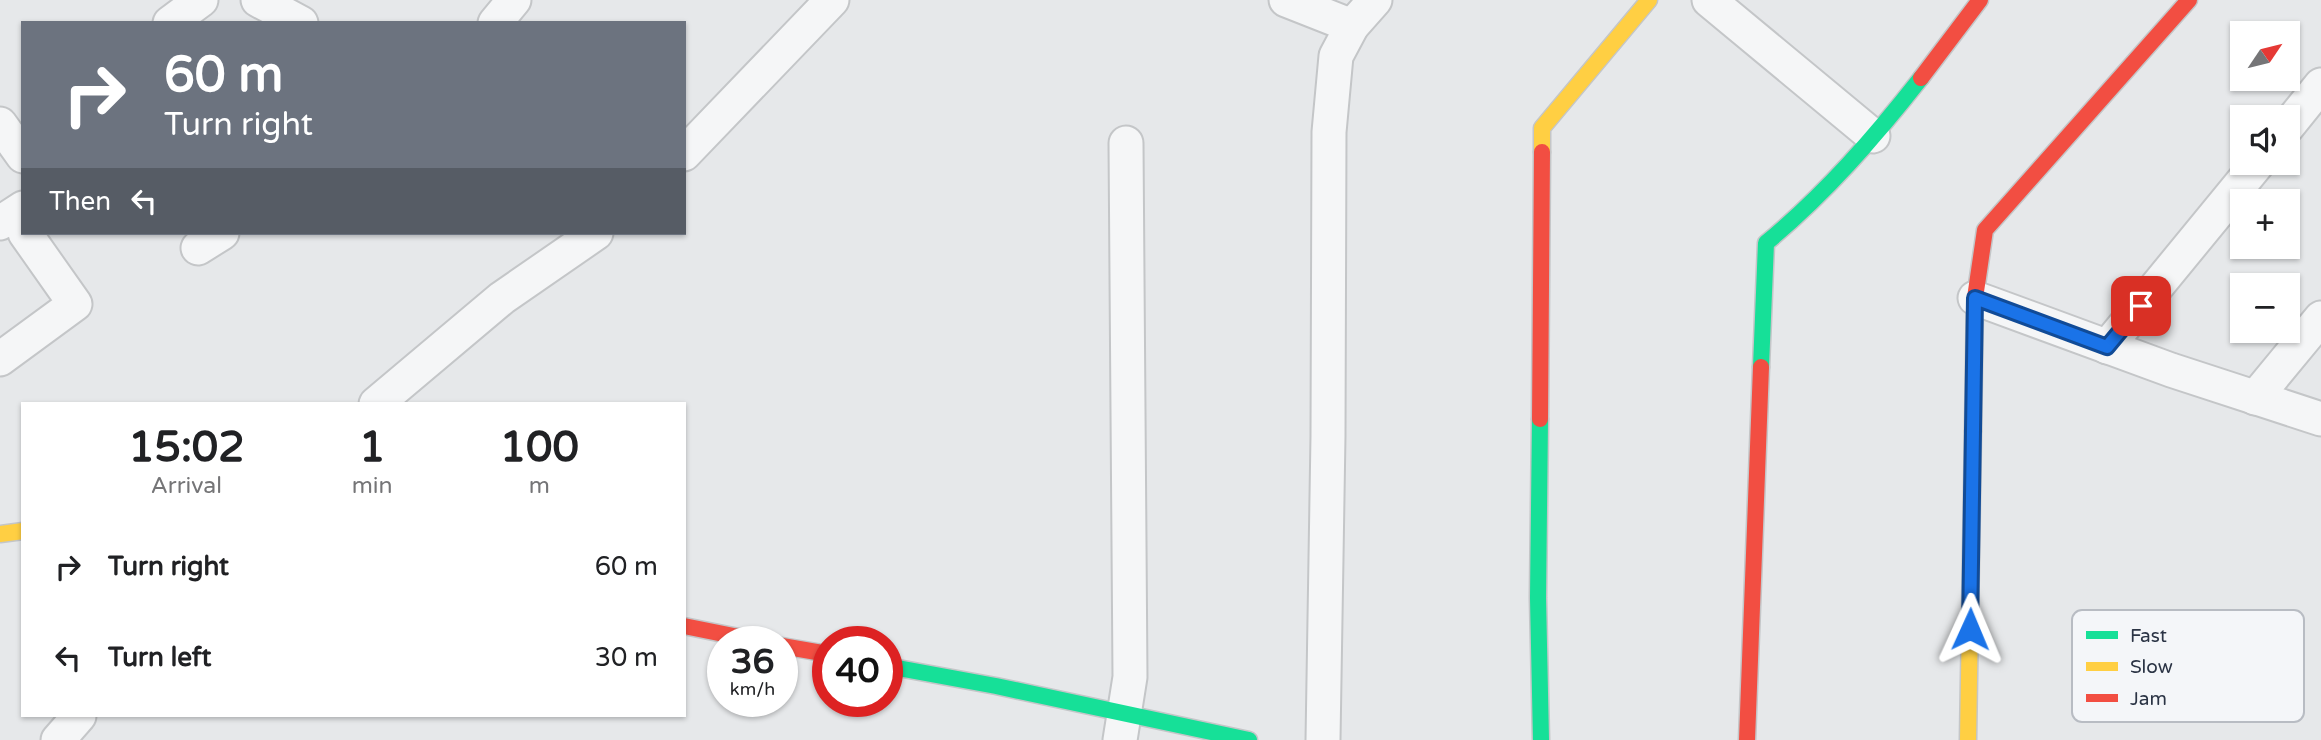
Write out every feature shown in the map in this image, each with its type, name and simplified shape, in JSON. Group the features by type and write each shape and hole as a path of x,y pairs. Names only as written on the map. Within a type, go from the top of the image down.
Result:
{"street":[{"path":"173,21 201,0"},
{"path":"258,0 297,21"},
{"path":"497,21 514,0"},
{"path":"686,152 832,0"},
{"path":"1286,0 1352,26"},
{"path":"1323,740 1329,132 1336,56 1352,26 1375,0"},
{"path":"1541,740 1538,598 1542,128 1649,0"},
{"path":"1709,0 1873,136"},
{"path":"1747,740 1766,243 1795,221 1873,136 1980,0"},
{"path":"1968,740 1975,298 1985,230 2189,0"},
{"path":"2300,111 2321,85"},
{"path":"0,124 21,153"},
{"path":"1122,728 1130,677 1126,143"},
{"path":"2107,347 2248,175"},
{"path":"0,359 75,304 26,235"},
{"path":"378,402 502,298 593,235"},
{"path":"1975,298 2107,347 2321,419"},
{"path":"2255,398 2321,318"},
{"path":"0,534 21,531"},
{"path":"686,626 707,631"},
{"path":"903,669 996,686 1122,728 1249,740"},
{"path":"58,740 78,717"}],"traffic: fast":[{"path":"1761,367 1766,243 1809,205 1848,165 1921,78"},
{"path":"1540,419 1538,598 1541,740"},
{"path":"903,669 1249,740"}],"traffic: slow":[{"path":"1542,152 1542,128 1649,0"},
{"path":"1968,740 1973,431"},
{"path":"0,534 21,531"}],"traffic: jam":[{"path":"1921,78 1980,0"},
{"path":"1973,431 1975,298 1985,230 2189,0"},
{"path":"1540,419 1542,152"},
{"path":"1747,740 1761,367"},
{"path":"686,626 707,631"},
{"path":"798,649 812,651"}],"route":[{"path":"1970,629 1975,298 2107,347 2141,306"}]}
